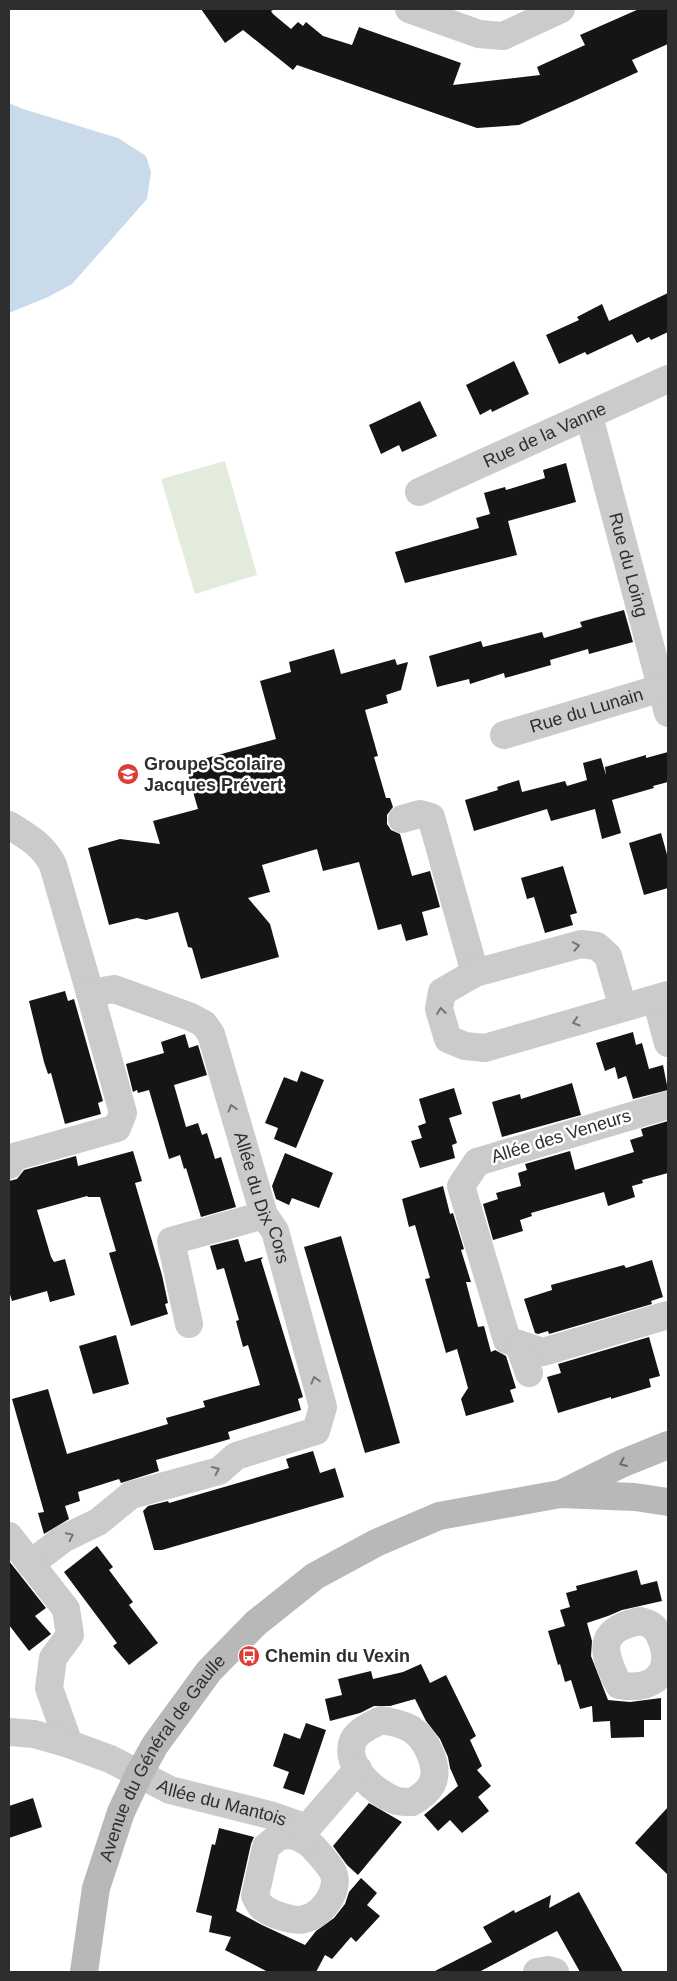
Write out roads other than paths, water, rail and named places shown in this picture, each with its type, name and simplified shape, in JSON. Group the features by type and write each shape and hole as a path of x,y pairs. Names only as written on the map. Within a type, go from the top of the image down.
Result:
{"street":[{"path":"409,9 479,34 491,36 503,36 561,9"},
{"name":"Rue de la Vanne","path":"419,492 668,379"},
{"name":"Rue du Loing","path":"589,416 666,696"},
{"name":"Rue du Lunain","path":"504,735 666,696"},
{"path":"402,819 420,814 431,817 475,973"},
{"path":"9,825 34,840 46,853 53,865 123,1113 117,1128 14,1157 9,1164"},
{"path":"623,1008 608,956 597,946 581,944 475,973 442,992 439,1009 448,1039 465,1046 485,1048 662,997 668,1042"},
{"name":"Allée du Dix Cors","path":"30,1564 63,1539 98,1522 132,1495 219,1471 236,1456 316,1431 322,1407 275,1231 264,1215 211,1034 204,1024 192,1017 114,989 90,992"},
{"name":"Allée des Veneurs","path":"668,1105 477,1162 461,1186 507,1340 543,1352 668,1315"},
{"path":"189,1324 171,1241 264,1215"},
{"name":"Allée des Veneurs","path":"519,1344 529,1373"},
{"name":"Avenue du Général de Gaulle","path":"560,1494 621,1464 668,1445"},
{"name":"Avenue du Général de Gaulle","path":"84,1972 96,1888 121,1812 139,1774 156,1745 208,1671 256,1623 315,1576 376,1542 439,1516 560,1494 635,1497 668,1502"},
{"path":"9,1536 66,1609 70,1634 53,1658 49,1688 69,1744"},
{"name":"Allée du Mantois","path":"9,1732 34,1734 69,1744 110,1759 170,1790 270,1815 306,1833 358,1769"},
{"path":"537,1972 548,1970 555,1972"}],"water":[{"path":"9,103 118,138 146,156 151,172 147,199 72,284 48,297 9,313"}],"place":[{"name":"Groupe Scolaire Jacques Prévert","path":"128,774"},
{"name":"Chemin du Vexin","path":"249,1656"}]}
